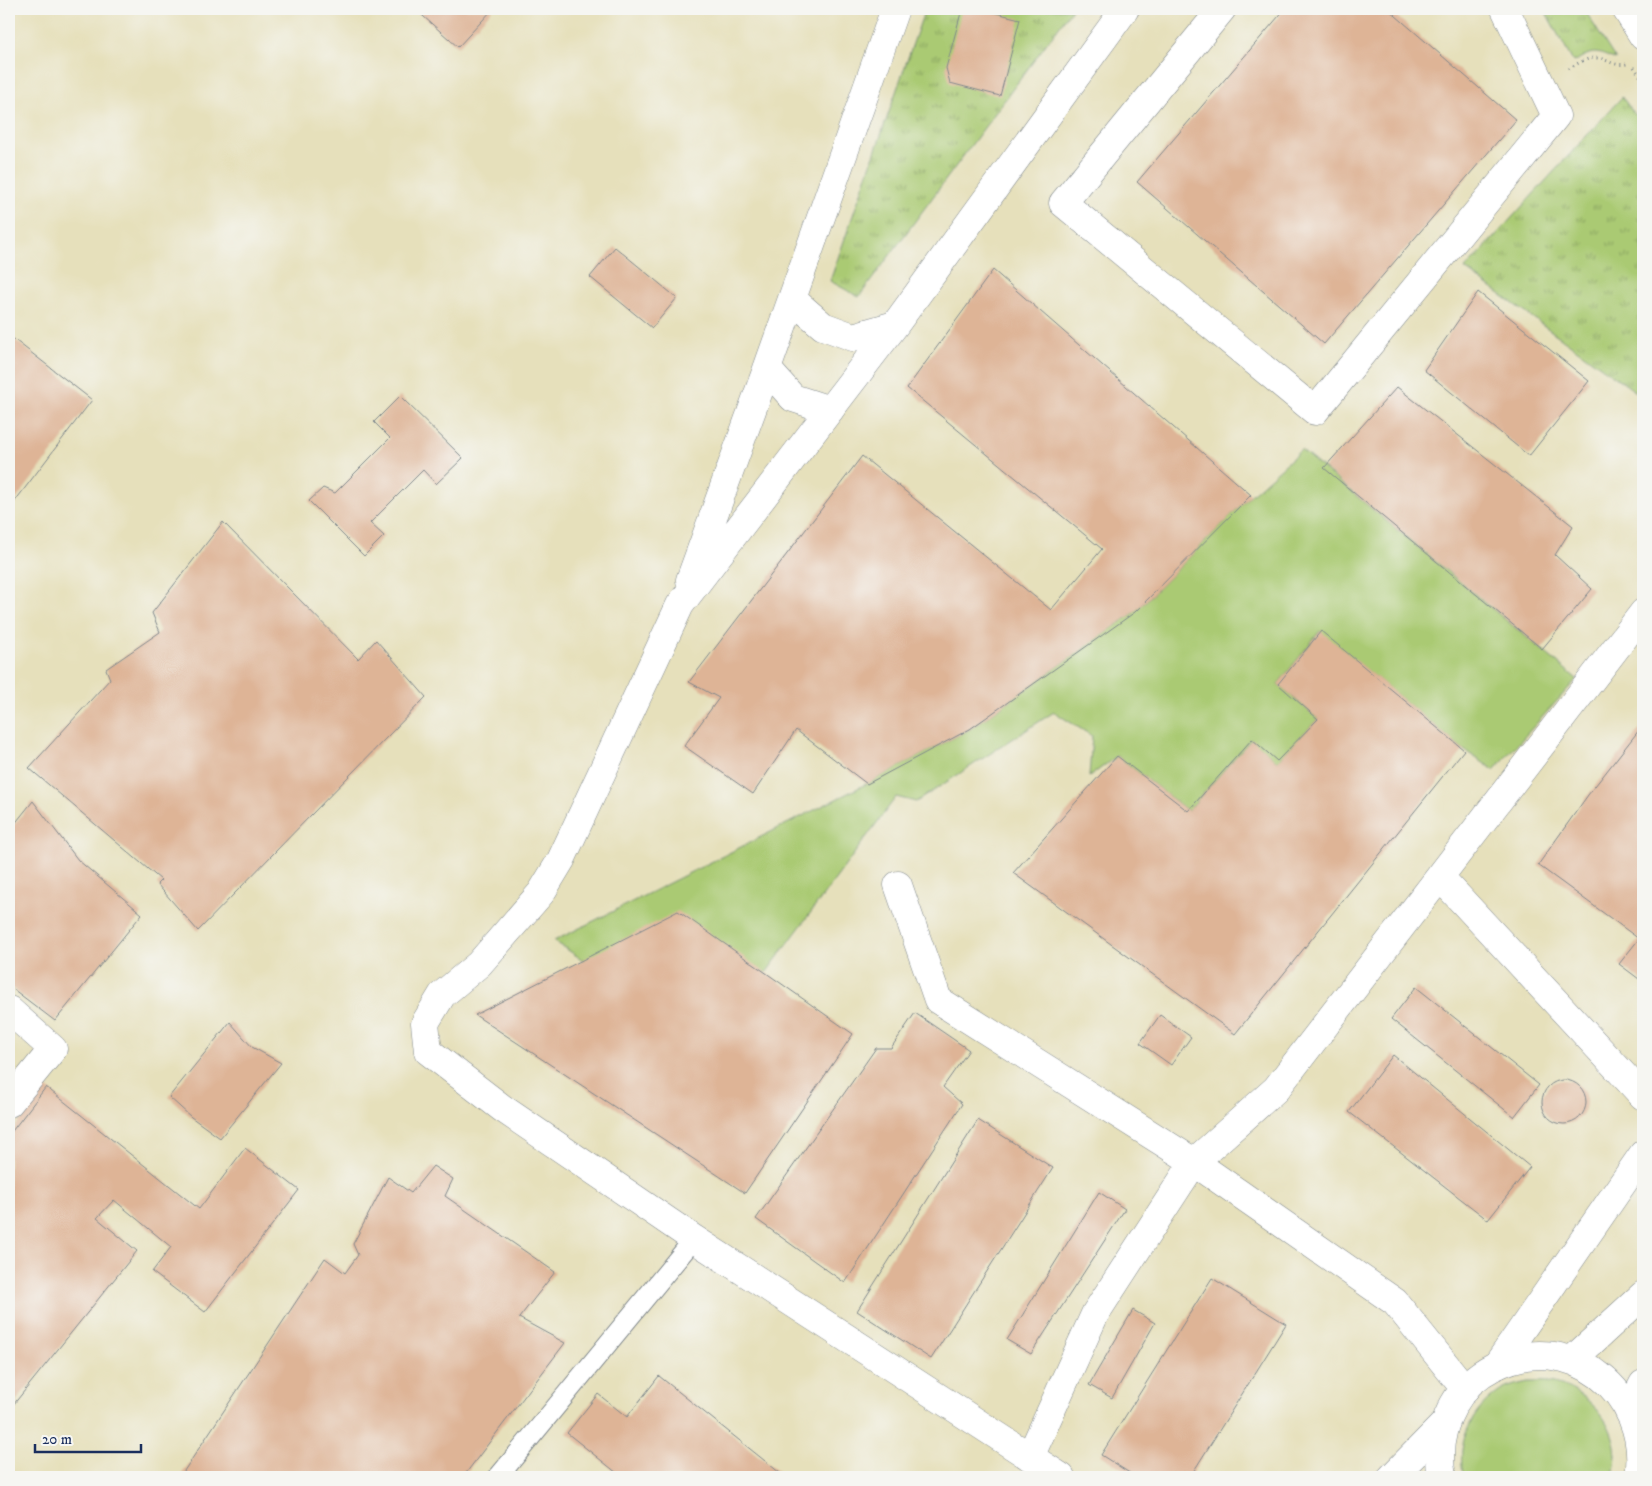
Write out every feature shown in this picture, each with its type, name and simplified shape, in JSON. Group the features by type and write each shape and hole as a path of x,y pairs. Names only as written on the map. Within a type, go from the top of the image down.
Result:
{"street":[{"path":"895,9 767,369 680,605 561,860 541,893 479,964 442,995 425,1023 428,1051 502,1108 694,1239 1061,1477"},
{"path":"680,605 896,325 1125,9"},
{"path":"1222,9 1062,203 1315,411 1556,116 1505,9"},
{"path":"1626,9 1643,36"},
{"path":"792,299 823,326 853,336 896,325"},
{"path":"767,369 793,398 830,410"},
{"path":"1030,1457 1096,1314 1194,1162 1276,1089 1643,613"},
{"path":"1440,877 1643,1096"},
{"path":"898,885 938,1000 1194,1162 1395,1302 1465,1389"},
{"path":"9,1010 53,1049 9,1103"},
{"path":"1497,1365 1643,1154"},
{"path":"1572,1360 1643,1295"},
{"path":"1442,1477 1440,1452 1445,1423 1457,1399 1483,1373 1497,1365 1513,1359 1538,1355 1572,1360 1589,1368 1605,1379 1619,1393 1630,1410 1637,1427 1641,1458"},
{"path":"1630,1410 1643,1384"},
{"path":"1392,1477 1445,1423"}],"lane":[{"path":"498,1477 694,1239"}],"path":[{"path":"1542,85 1578,63 1595,58 1618,66 1632,63"}],"green space":[{"path":"925,9 1072,9 859,297 830,281"},
{"path":"1544,9 1584,9 1616,60 1594,53 1573,62"},
{"path":"1622,97 1643,126 1643,397 1465,269"},
{"path":"1301,450 1577,679 1494,770 1464,750 1320,631 1278,684 1318,719 1277,761 1251,739 1188,811 1117,756 1089,777 1092,736 1054,712 916,802 896,797 766,973 583,960 554,941 876,779 970,729 1135,612 1251,495"},
{"path":"1528,1382 1552,1382 1566,1387 1587,1400 1596,1409 1610,1429 1614,1441 1616,1457 1613,1477 1464,1477 1462,1451 1464,1439 1474,1417 1491,1398 1502,1390"}],"building":[{"path":"415,9 493,9 458,47"},
{"path":"962,9 980,9 1020,19 1000,96 950,83 946,68"},
{"path":"1285,9 1388,9 1516,120 1324,344 1137,182"},
{"path":"615,247 677,298 652,328 590,277"},
{"path":"993,270 1251,495 1135,612 970,729 867,784 796,730 753,794 684,746 719,698 689,682 862,456 1051,610 1102,549 907,388"},
{"path":"1478,292 1589,381 1529,456 1424,370"},
{"path":"11,337 92,400 9,509 9,339"},
{"path":"1397,387 1573,526 1555,555 1592,589 1542,649 1324,468"},
{"path":"400,396 463,458 436,484 423,470 370,523 384,536 364,556 309,501 323,488 335,493 390,438 374,422"},
{"path":"223,522 358,659 376,640 426,697 198,931 157,884 161,880 29,768 110,679 106,669 160,632 152,613"},
{"path":"1321,631 1464,750 1235,1034 1013,873 1117,756 1188,811 1252,739 1277,761 1318,719 1278,684"},
{"path":"1643,725 1643,982 1619,964 1639,939 1538,865 1588,795"},
{"path":"33,801 78,860 142,914 55,1021 9,986 9,831"},
{"path":"678,911 853,1034 745,1193 475,1015"},
{"path":"1416,987 1539,1085 1514,1117 1391,1019"},
{"path":"915,1013 969,1050 943,1087 962,1104 845,1283 756,1219 876,1048 891,1048"},
{"path":"1160,1015 1191,1037 1171,1065 1140,1043"},
{"path":"230,1022 252,1047 281,1063 220,1138 191,1117 169,1097"},
{"path":"1393,1055 1530,1167 1488,1220 1349,1112"},
{"path":"1564,1080 1576,1084 1582,1090 1586,1102 1582,1114 1576,1120 1564,1124 1552,1120 1546,1114 1542,1102 1546,1090 1552,1084"},
{"path":"46,1087 199,1209 245,1148 299,1190 205,1312 152,1272 171,1247 114,1200 97,1218 137,1251 9,1410 9,1135"},
{"path":"978,1120 1053,1168 931,1359 857,1311"},
{"path":"433,1166 453,1179 445,1196 555,1272 519,1318 565,1343 463,1477 180,1477 325,1258 345,1273 358,1255 353,1244 388,1177 411,1193"},
{"path":"1099,1192 1125,1209 1031,1354 1007,1340"},
{"path":"1212,1278 1286,1324 1190,1477 1136,1477 1101,1455"},
{"path":"1133,1310 1155,1323 1112,1398 1089,1385"},
{"path":"659,1376 785,1477 622,1477 567,1433 598,1394 627,1417"}]}
